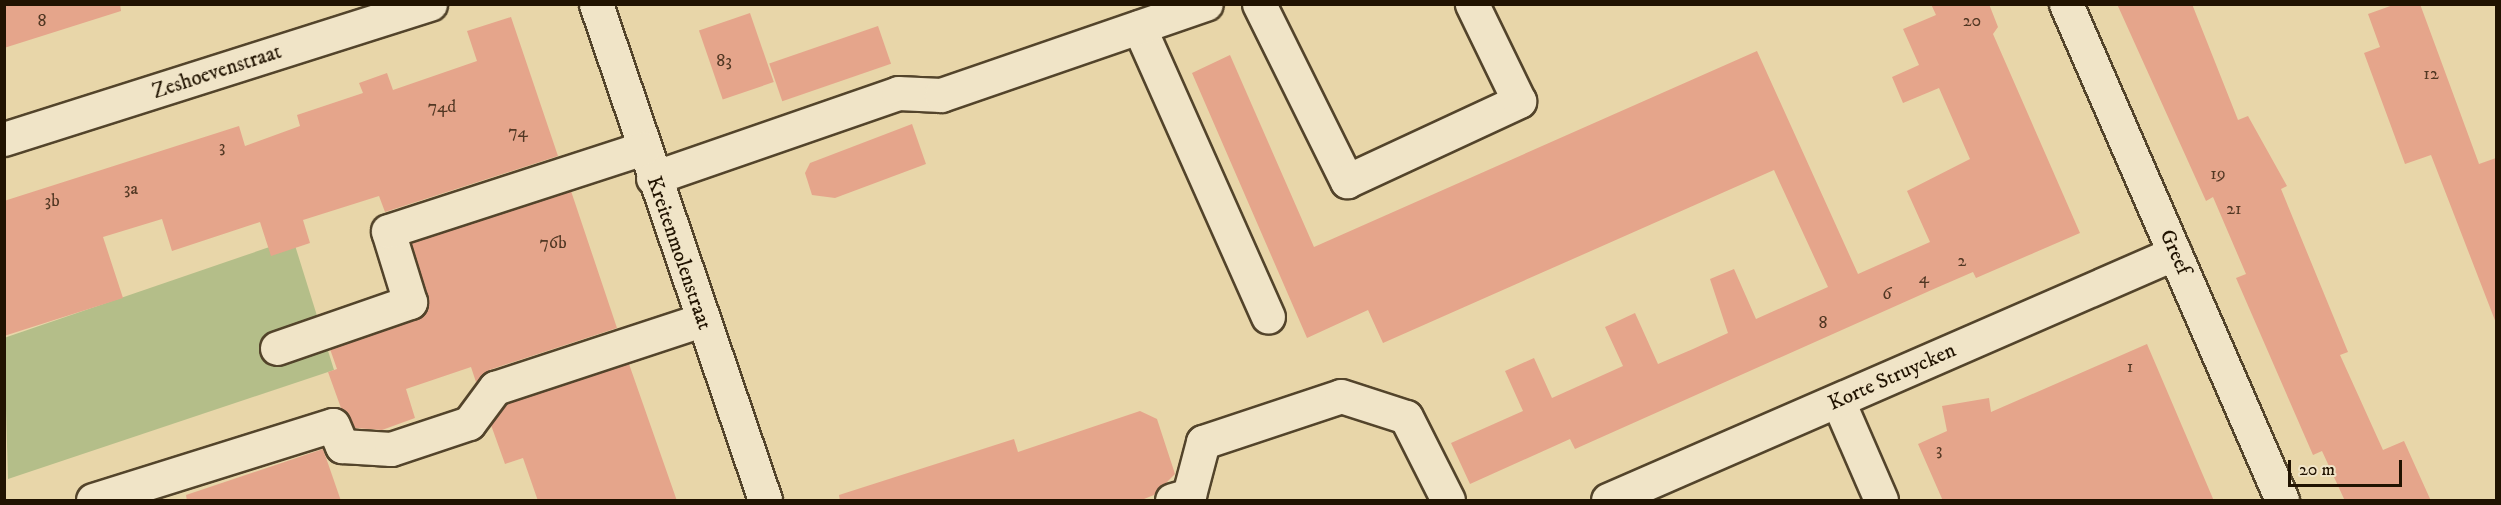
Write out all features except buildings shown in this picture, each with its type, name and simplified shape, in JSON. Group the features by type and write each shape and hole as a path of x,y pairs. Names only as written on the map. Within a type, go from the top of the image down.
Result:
{"street":[{"name":"Zeshoevenstraat","path":"4,139 430,4"},
{"name":"Kreitenmolenstraat","path":"596,4 648,163 765,501"},
{"path":"277,348 410,302 388,231 648,163 898,93 941,95 1206,4"},
{"path":"1259,4 1347,181 1519,101 1472,4"},
{"name":"Greef","path":"2066,4 2282,501"},
{"path":"1139,27 1268,317"},
{"name":"Korte Struycken","path":"1608,501 2175,253"},
{"path":"93,501 333,425 342,446 391,449 469,423 495,388 702,320"},
{"path":"1172,501 1189,495 1203,442 1341,396 1406,417 1448,501"},
{"path":"1838,401 1881,501"}],"green space":[{"path":"293,239 334,370 8,479 4,338"}]}
